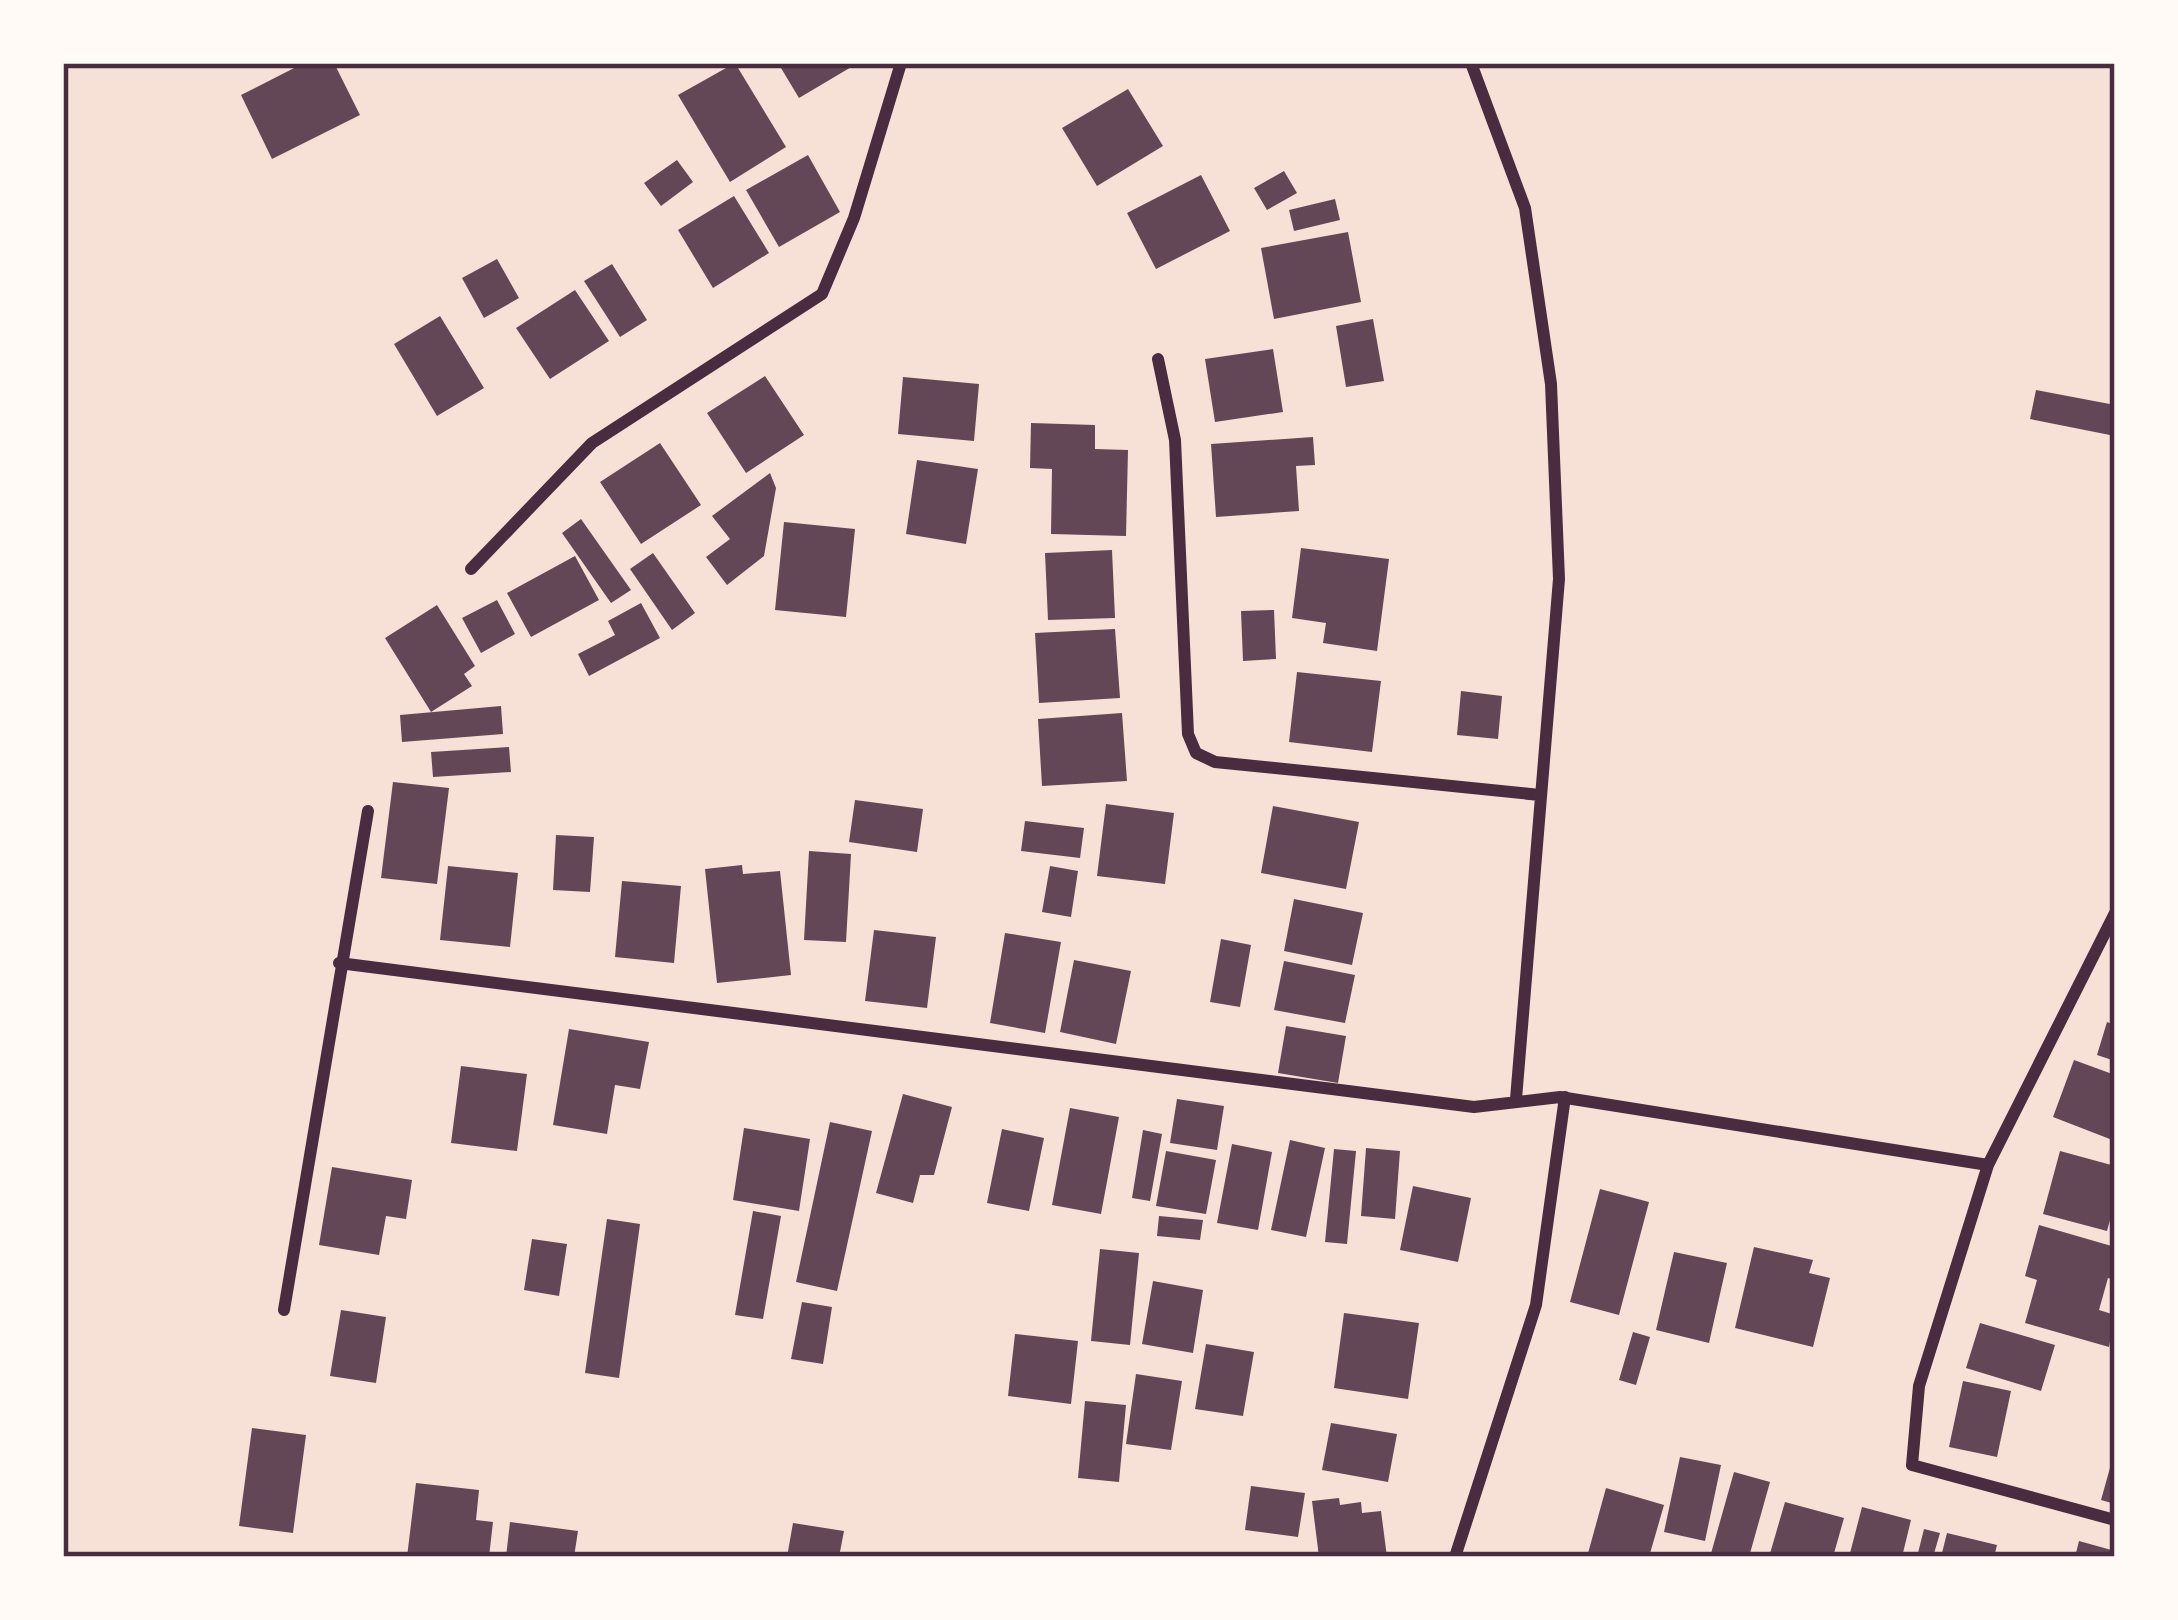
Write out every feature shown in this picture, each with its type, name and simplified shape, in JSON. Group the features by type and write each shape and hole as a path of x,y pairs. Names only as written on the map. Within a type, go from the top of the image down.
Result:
{"street":[{"path":"471,569 592,443 822,294 861,197 901,63"},
{"path":"1471,63 1525,208 1551,384 1559,579 1516,1099"},
{"path":"1158,359 1175,440 1188,734 1196,753 1215,762 1540,795"},
{"path":"284,1310 338,962 368,811"},
{"path":"2115,913 1988,1166 1919,1386 1912,1465 2115,1520"},
{"path":"338,962 1474,1107 1564,1097 1988,1166"},
{"path":"1455,1557 1466,1508 1536,1305 1564,1097"}],"building":[{"path":"304,63 334,63 360,115 272,159 241,95"},
{"path":"735,63 786,147 730,182 678,95"},
{"path":"778,63 858,63 799,98"},
{"path":"1128,89 1163,146 1097,186 1062,128"},
{"path":"808,155 840,212 779,247 746,190"},
{"path":"677,160 693,182 661,206 644,183"},
{"path":"1284,171 1297,193 1267,210 1254,188"},
{"path":"1201,175 1230,231 1156,269 1127,213"},
{"path":"734,196 769,253 713,288 678,230"},
{"path":"1335,199 1340,220 1294,231 1289,210"},
{"path":"1348,232 1361,302 1274,319 1261,248"},
{"path":"497,259 519,298 484,318 462,278"},
{"path":"612,264 647,320 620,337 584,281"},
{"path":"575,290 609,341 550,379 516,328"},
{"path":"440,316 484,388 437,416 394,344"},
{"path":"1373,319 1384,381 1346,387 1336,326"},
{"path":"1273,349 1283,412 1215,422 1205,359"},
{"path":"765,376 804,435 746,473 707,413"},
{"path":"903,377 979,384 974,441 898,434"},
{"path":"2036,390 2115,405 2115,436 2030,419"},
{"path":"1031,423 1095,425 1095,449 1128,450 1126,536 1051,534 1052,469 1030,468"},
{"path":"1313,437 1315,465 1296,466 1299,511 1216,517 1211,444"},
{"path":"660,443 701,505 641,544 600,482"},
{"path":"917,460 978,469 966,544 906,534"},
{"path":"770,473 776,488 764,556 727,585 706,557 730,539 712,516"},
{"path":"581,519 631,590 611,603 562,533"},
{"path":"784,522 855,529 846,617 775,610"},
{"path":"1301,548 1389,559 1377,651 1323,643 1326,623 1292,618"},
{"path":"1112,550 1115,618 1048,620 1045,553"},
{"path":"653,553 695,613 672,630 630,569"},
{"path":"575,556 599,600 531,637 507,593"},
{"path":"497,600 515,634 481,653 462,618"},
{"path":"641,603 660,638 589,676 578,654 615,635 608,621"},
{"path":"437,605 475,666 464,674 472,686 431,712 385,638"},
{"path":"1274,610 1276,659 1243,661 1241,611"},
{"path":"1115,629 1120,698 1039,703 1035,633"},
{"path":"1297,672 1381,681 1372,752 1289,742"},
{"path":"1461,691 1502,696 1498,739 1457,735"},
{"path":"501,706 503,734 402,742 400,715"},
{"path":"1122,713 1127,781 1042,786 1038,719"},
{"path":"509,747 511,772 433,777 431,752"},
{"path":"393,782 449,788 437,884 381,878"},
{"path":"855,800 923,809 917,852 849,842"},
{"path":"1106,804 1174,813 1165,884 1097,876"},
{"path":"1273,806 1359,822 1346,889 1261,873"},
{"path":"1025,821 1084,828 1080,858 1021,851"},
{"path":"556,835 594,837 590,892 553,890"},
{"path":"809,851 851,854 846,942 804,940"},
{"path":"742,865 743,874 780,871 791,975 717,983 705,869"},
{"path":"448,866 518,873 510,947 440,940"},
{"path":"1050,866 1078,871 1071,917 1042,912"},
{"path":"622,881 681,886 674,963 615,957"},
{"path":"1294,899 1363,913 1352,965 1284,951"},
{"path":"874,930 936,937 927,1008 865,1001"},
{"path":"1005,933 1061,942 1045,1033 990,1023"},
{"path":"1221,939 1251,945 1240,1007 1210,1002"},
{"path":"1074,960 1131,971 1116,1044 1060,1032"},
{"path":"1284,961 1355,975 1345,1023 1274,1010"},
{"path":"2107,1022 2115,1025 2115,1061 2097,1055"},
{"path":"1286,1026 1346,1036 1338,1083 1278,1073"},
{"path":"569,1029 649,1042 640,1089 615,1085 607,1134 553,1125"},
{"path":"2074,1060 2115,1075 2115,1141 2053,1117"},
{"path":"461,1066 527,1074 517,1151 451,1143"},
{"path":"903,1094 952,1107 934,1175 920,1175 913,1203 876,1193"},
{"path":"1177,1099 1224,1106 1217,1150 1170,1143"},
{"path":"1070,1108 1119,1117 1101,1214 1052,1205"},
{"path":"830,1122 872,1131 837,1291 796,1282"},
{"path":"744,1128 810,1139 799,1211 733,1200"},
{"path":"1002,1129 1044,1138 1029,1211 987,1203"},
{"path":"1143,1130 1162,1134 1150,1201 1132,1198"},
{"path":"1290,1140 1325,1148 1306,1237 1271,1230"},
{"path":"1232,1144 1272,1152 1258,1230 1217,1223"},
{"path":"1366,1148 1400,1151 1395,1219 1361,1216"},
{"path":"1334,1149 1356,1151 1347,1244 1325,1242"},
{"path":"1166,1151 1216,1160 1206,1214 1156,1206"},
{"path":"2060,1151 2115,1166 2115,1202 2107,1231 2043,1214"},
{"path":"332,1167 412,1180 406,1219 386,1216 379,1255 319,1245"},
{"path":"1413,1186 1471,1198 1458,1262 1400,1250"},
{"path":"1600,1189 1649,1202 1619,1315 1570,1302"},
{"path":"753,1211 781,1216 763,1319 735,1315"},
{"path":"1159,1216 1203,1220 1200,1240 1157,1236"},
{"path":"607,1219 640,1224 619,1378 585,1373"},
{"path":"2039,1225 2115,1247 2115,1280 2108,1278 2099,1310 2115,1315 2109,1347 2025,1323 2037,1280 2025,1276"},
{"path":"532,1239 567,1244 559,1296 524,1290"},
{"path":"1754,1247 1813,1260 1809,1273 1830,1278 1813,1347 1735,1328"},
{"path":"1100,1249 1139,1253 1130,1345 1091,1341"},
{"path":"1674,1252 1727,1263 1709,1343 1656,1330"},
{"path":"1153,1281 1203,1290 1193,1353 1142,1344"},
{"path":"802,1302 832,1307 823,1364 791,1359"},
{"path":"341,1310 386,1317 376,1383 330,1376"},
{"path":"1344,1313 1419,1323 1408,1399 1334,1388"},
{"path":"1980,1323 2055,1345 2041,1391 1966,1368"},
{"path":"1633,1332 1650,1337 1636,1385 1619,1380"},
{"path":"1015,1334 1078,1341 1071,1404 1008,1396"},
{"path":"1206,1344 1254,1352 1243,1416 1195,1409"},
{"path":"1136,1374 1182,1381 1171,1450 1126,1444"},
{"path":"1963,1381 2011,1391 1997,1457 1949,1447"},
{"path":"1085,1401 1126,1405 1119,1482 1078,1478"},
{"path":"1331,1423 1397,1434 1388,1482 1322,1470"},
{"path":"252,1428 306,1435 293,1533 239,1526"},
{"path":"2115,1450 2115,1504 2101,1500"},
{"path":"1680,1457 1721,1465 1705,1541 1664,1532"},
{"path":"1734,1472 1770,1482 1749,1557 1710,1557"},
{"path":"416,1483 479,1490 476,1520 493,1522 489,1557 407,1557"},
{"path":"1251,1486 1305,1493 1298,1537 1245,1530"},
{"path":"1606,1488 1664,1505 1649,1557 1587,1557"},
{"path":"1339,1498 1340,1505 1361,1502 1362,1513 1381,1511 1387,1557 1319,1557 1312,1501"},
{"path":"1785,1502 1844,1518 1833,1557 1769,1557"},
{"path":"1862,1507 1911,1520 1902,1557 1849,1557"},
{"path":"510,1522 578,1531 574,1557 506,1557"},
{"path":"793,1523 844,1531 839,1557 787,1557"},
{"path":"1924,1529 1940,1533 1933,1557 1917,1557"},
{"path":"1947,1533 1997,1545 1994,1557 1941,1557"},
{"path":"2079,1541 2115,1551 2115,1557 2075,1557"}]}
